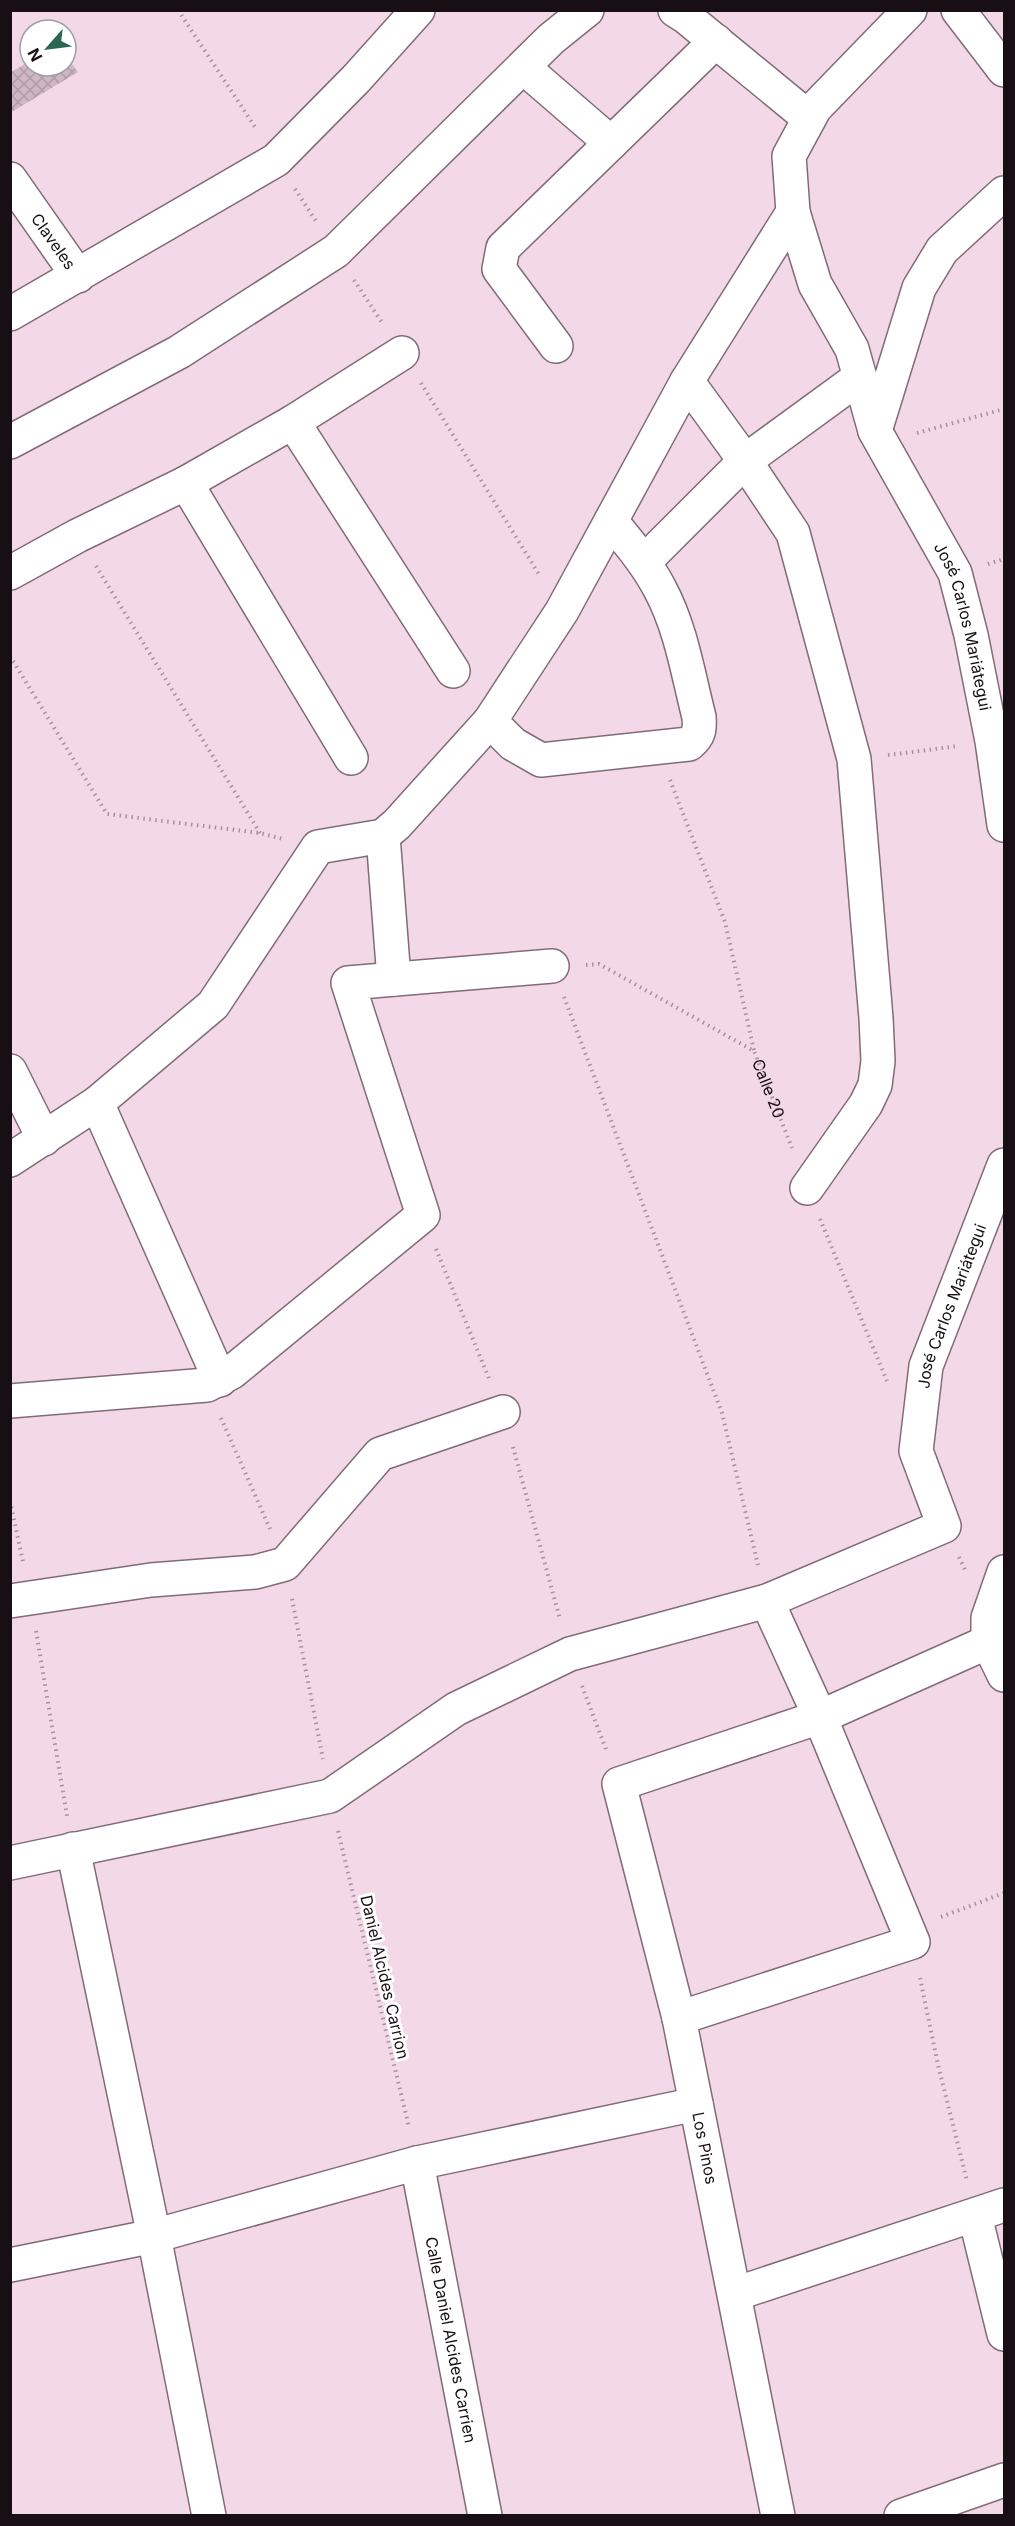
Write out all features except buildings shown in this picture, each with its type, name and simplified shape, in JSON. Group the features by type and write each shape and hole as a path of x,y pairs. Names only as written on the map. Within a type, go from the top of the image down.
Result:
{"street":[{"path":"10,314 276,160 356,79 417,10"},
{"path":"10,442 179,352 336,251 551,39 587,10"},
{"path":"675,10 809,118"},
{"name":"José Carlos Mariátegui","path":"910,10 815,108 809,118 789,156 793,212 815,284 852,349 878,437 955,573 971,635 992,741 1005,825"},
{"path":"958,10 1005,70"},
{"path":"556,346 499,269 503,248 716,41"},
{"path":"523,67 611,143"},
{"name":"Claveles","path":"10,179 78,276"},
{"path":"878,437 919,288 942,250 1005,194"},
{"path":"10,1160 97,1103 213,1005 318,847 382,836 397,824 490,721 562,611 687,381 793,212"},
{"path":"10,573 77,536 186,483 293,422 402,353"},
{"path":"644,562 745,460 860,377"},
{"path":"687,381 745,460 793,533 854,759 878,1061 875,1084 866,1104 807,1188"},
{"path":"293,422 453,670"},
{"path":"186,483 351,758"},
{"path":"490,721 513,744 541,760 688,744 696,739 700,729 699,717 676,625 661,590 644,562 611,521"},
{"path":"382,836 394,979"},
{"path":"10,1401 207,1385 220,1380 423,1215 348,983 552,966"},
{"path":"10,1071 44,1139"},
{"path":"97,1103 220,1380"},
{"name":"José Carlos Mariátegui","path":"767,1601 944,1526 916,1451 926,1366 1005,1165"},
{"path":"25,1609 151,1580 255,1572 285,1564 380,1454 503,1412"},
{"path":"1005,1572 988,1630 1005,1675"},
{"path":"10,1863 330,1796 456,1709 570,1654 767,1601 820,1717 910,1936 679,2018"},
{"path":"619,1784 820,1717 988,1630"},
{"name":"Los Pinos","path":"619,1784 679,2018 778,2516"},
{"path":"73,1849 154,2235 209,2516"},
{"path":"10,2265 154,2235 417,2163 696,2104"},
{"name":"Calle Daniel Alcides Carrien","path":"417,2163 485,2516"},
{"path":"735,2294 990,2211 1005,2334"},
{"path":"902,2516 1005,2480"}],"path":[{"path":"178,10 402,353 562,611"},
{"path":"878,437 1005,409"},
{"path":"77,536 260,834"},
{"path":"10,656 107,814 260,834 318,847"},
{"path":"854,759 992,741"},
{"path":"657,748 725,922 754,1050"},
{"name":"Calle 20","path":"552,966 599,964 754,1050 807,1188 889,1385"},
{"path":"552,966 722,1413 767,1601"},
{"path":"10,1501 25,1609 73,1849"},
{"path":"570,1654 619,1784"},
{"name":"Daniel Alcides Carrion","path":"330,1796 417,2163"},
{"path":"990,2211 938,2065 910,1936 1005,1893"}]}
